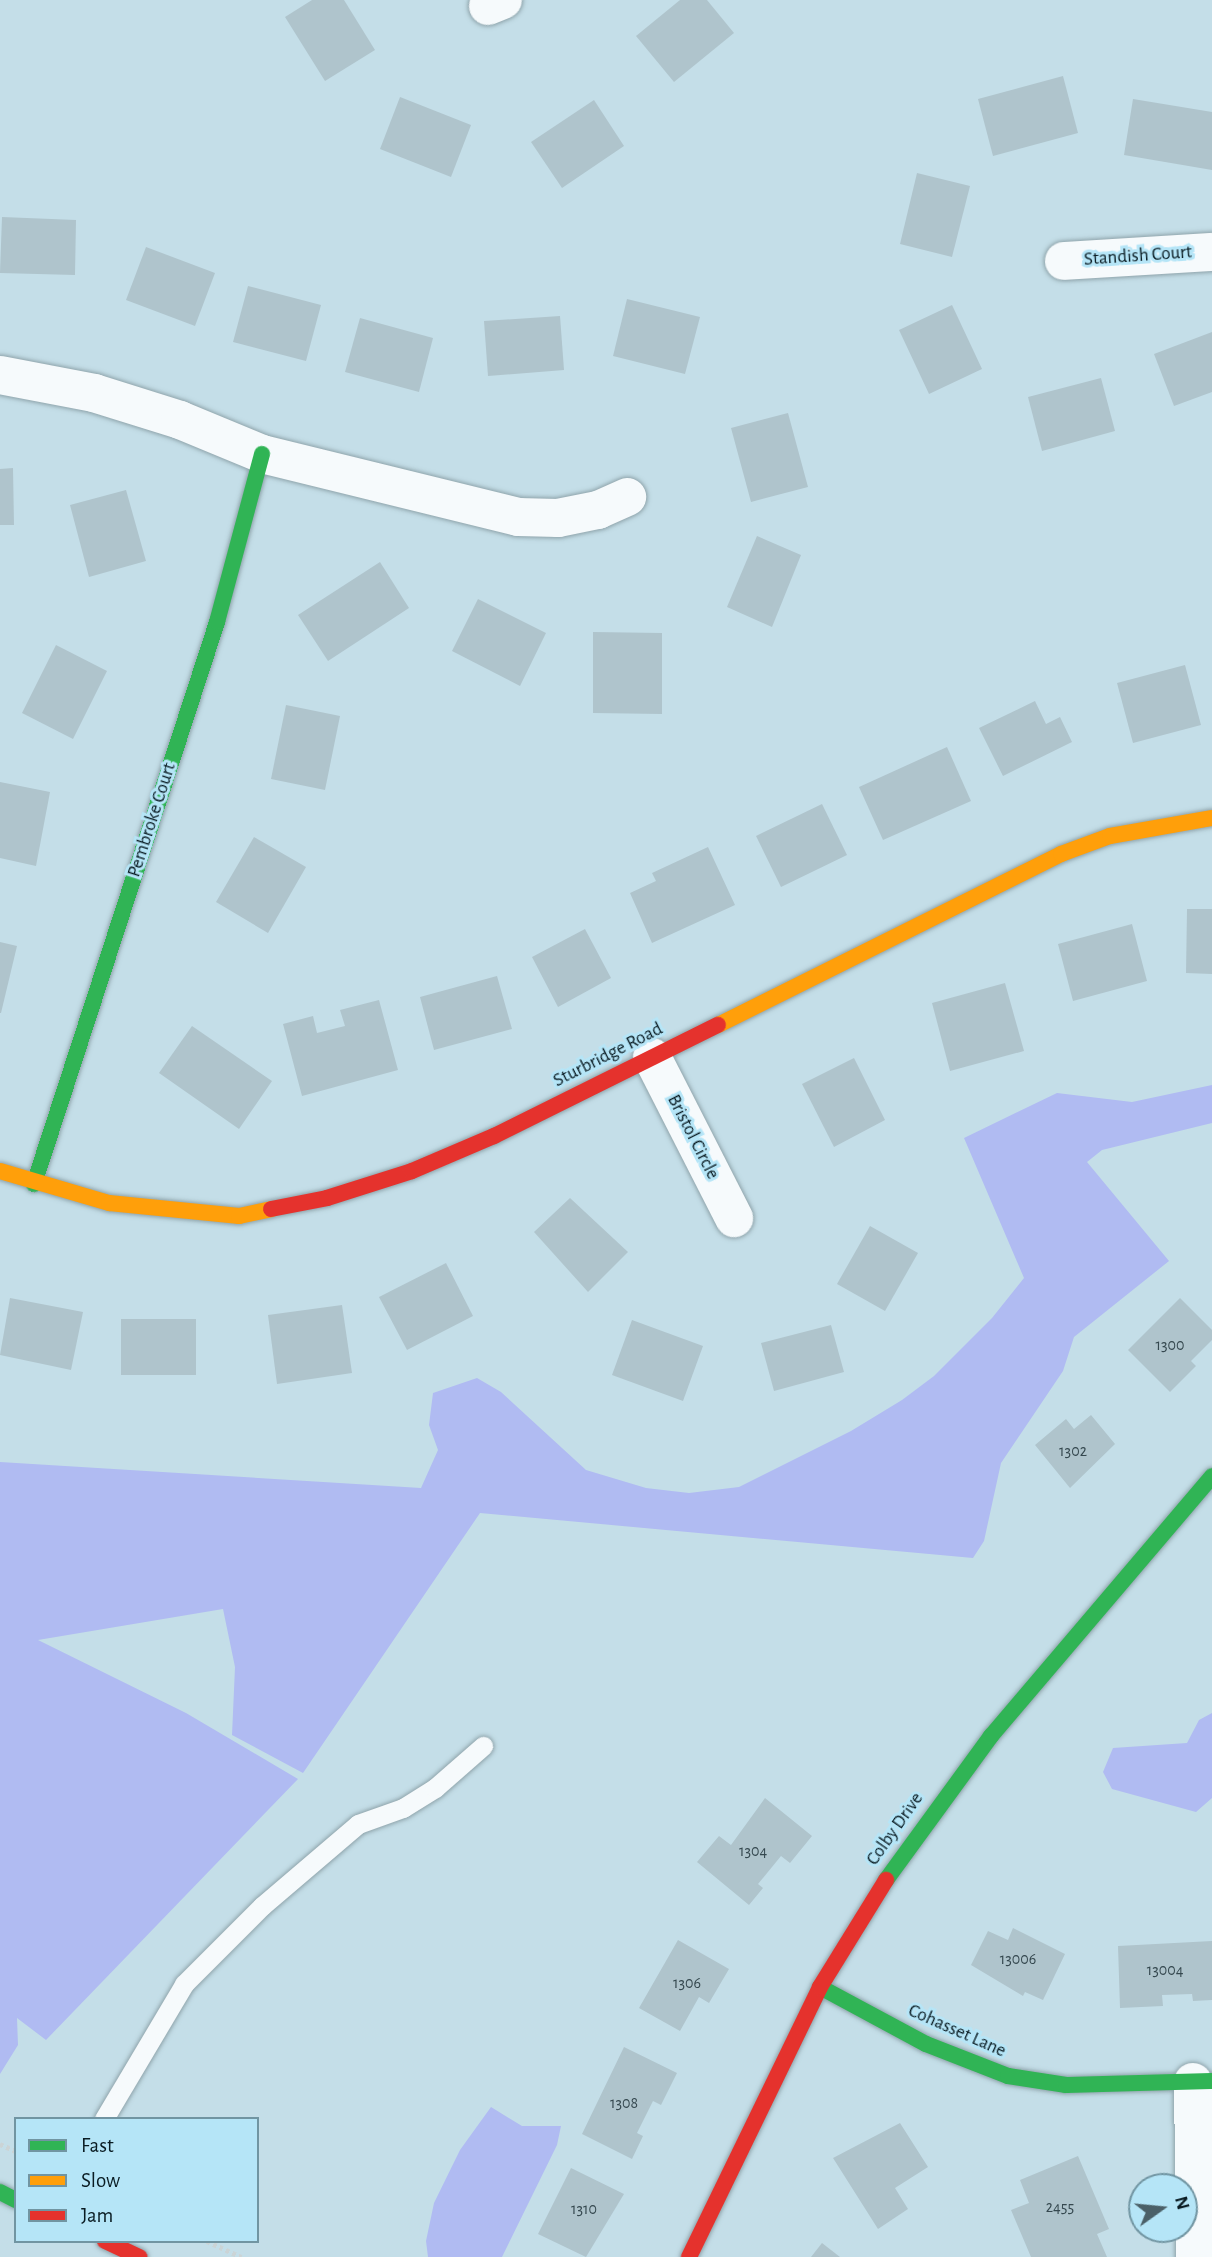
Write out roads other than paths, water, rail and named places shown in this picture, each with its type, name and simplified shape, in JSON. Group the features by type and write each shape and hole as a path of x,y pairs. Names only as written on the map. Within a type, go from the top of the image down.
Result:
{"street":[{"name":"Standish Court","path":"1064,261 1212,252"},
{"path":"0,374 94,393 180,420 262,454 518,517 558,518 598,510 627,497"},
{"name":"Pembroke Court","path":"34,1184 216,622 262,454"},
{"name":"Sturbridge Road","path":"0,1171 34,1184 108,1203 239,1216 327,1198 412,1171 494,1136 1061,854 1110,836 1212,818"},
{"name":"Bristol Circle","path":"652,1057 734,1218"},
{"name":"Colby Drive","path":"689,2257 820,1987 921,1827 991,1736 1212,1476"},
{"name":"Cohasset Lane","path":"820,1987 926,2044 1008,2076 1066,2085 1203,2081"},
{"path":"1195,2257 1203,2081"},
{"path":"109,2243 140,2257"}],"lane":[{"path":"105,2117 184,1984 262,1906 358,1824 403,1808 435,1788 483,1746"}]}
